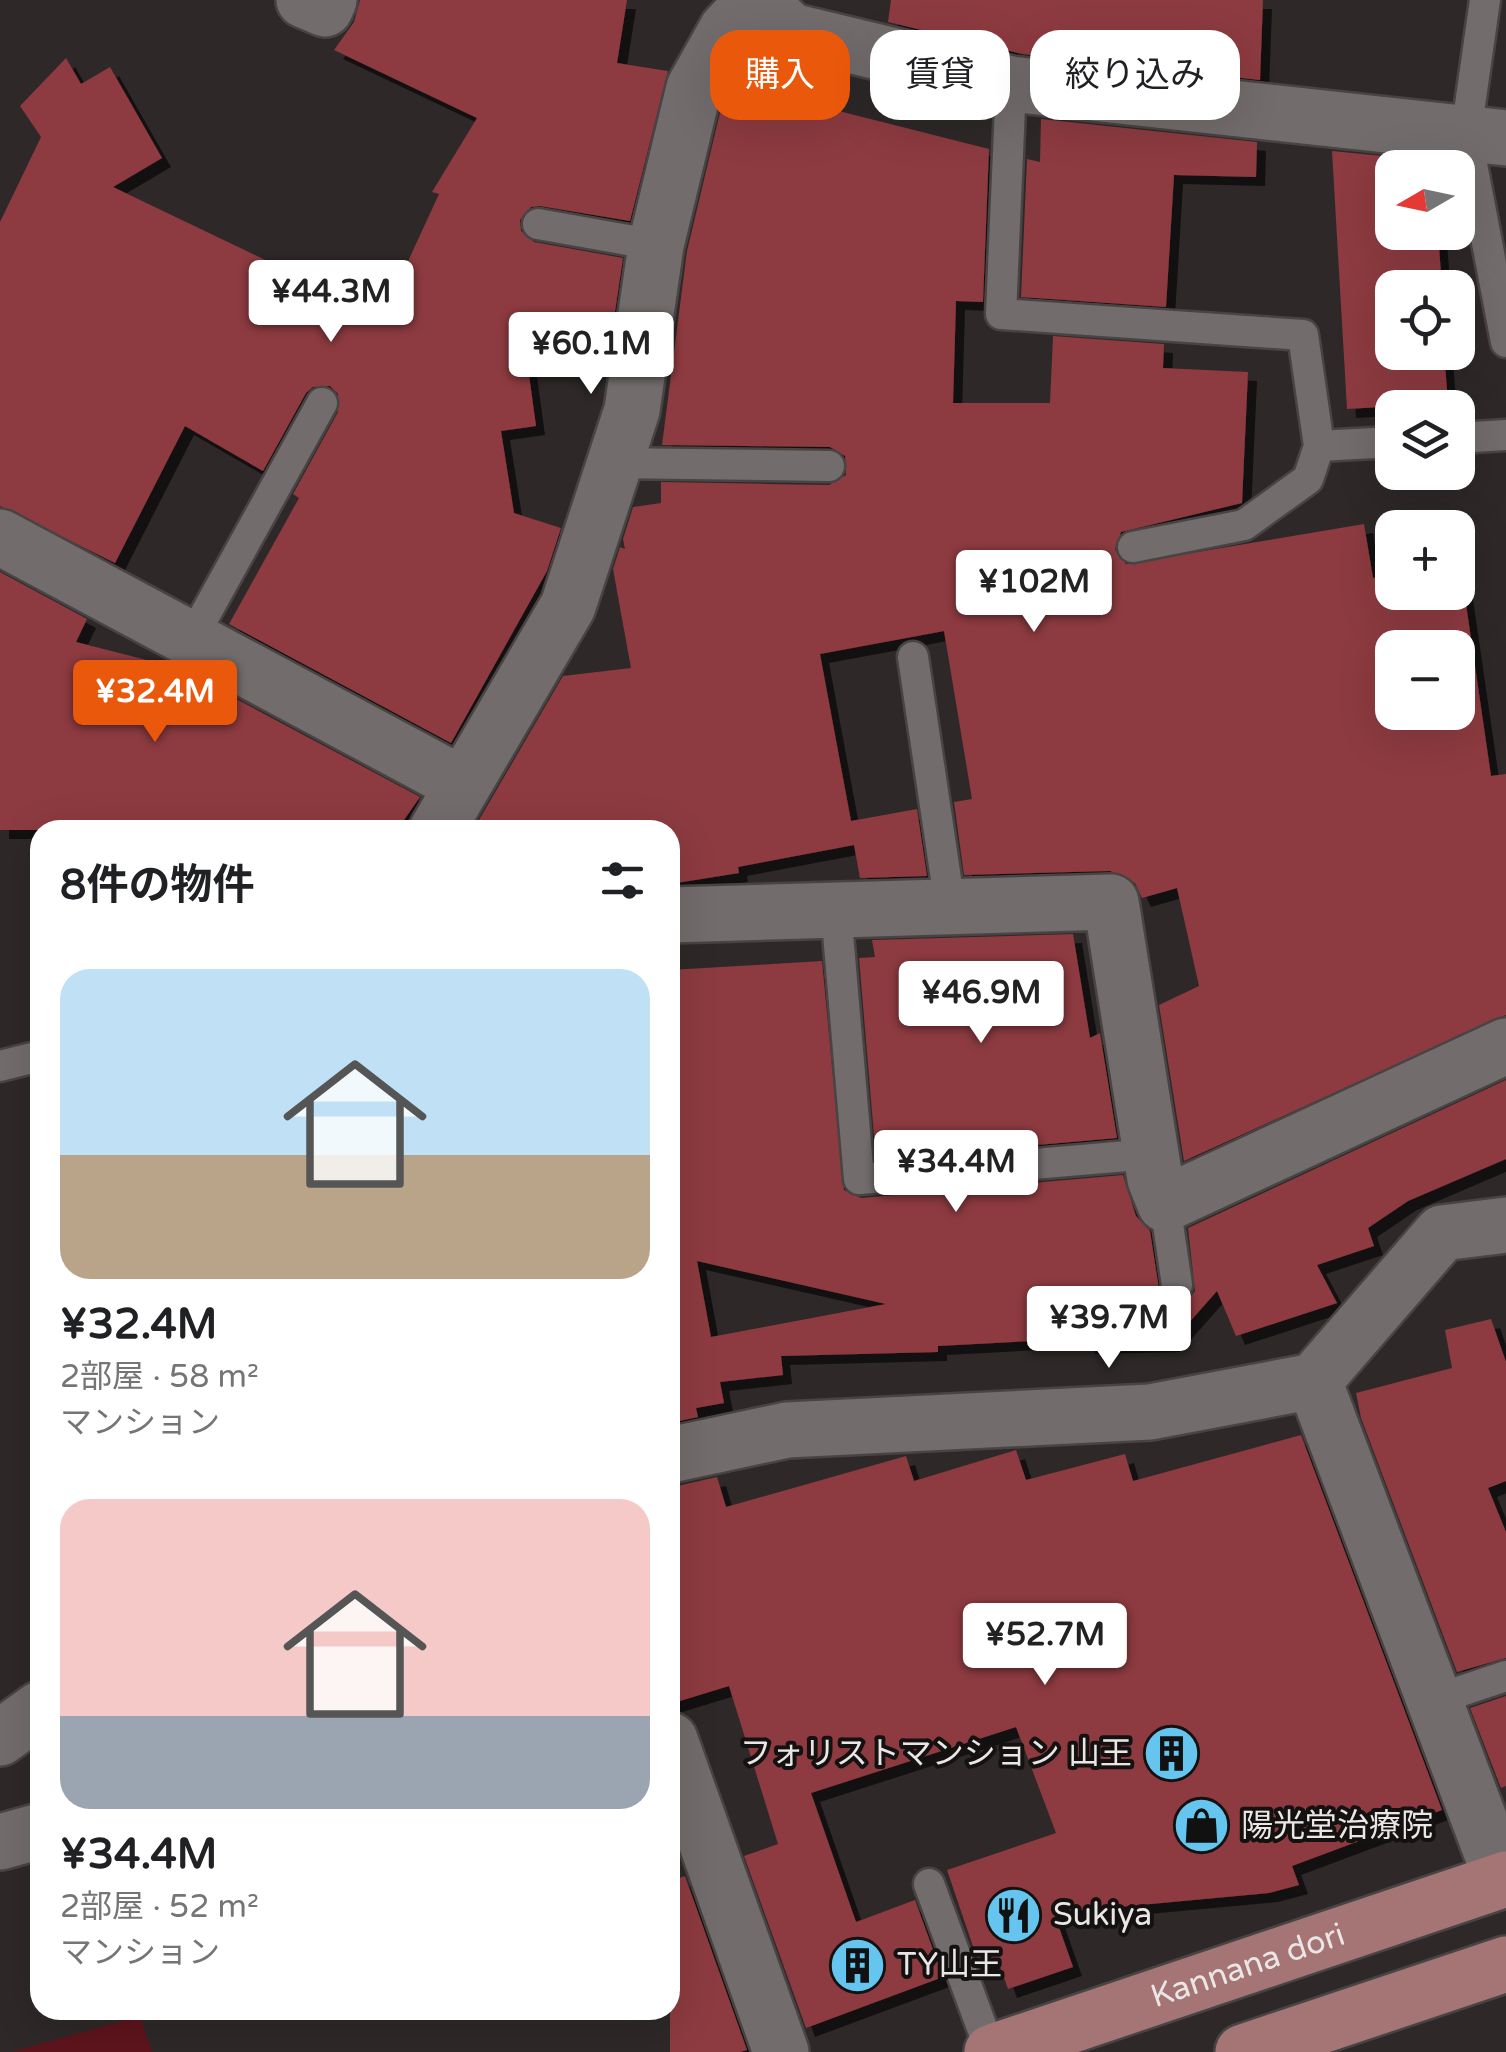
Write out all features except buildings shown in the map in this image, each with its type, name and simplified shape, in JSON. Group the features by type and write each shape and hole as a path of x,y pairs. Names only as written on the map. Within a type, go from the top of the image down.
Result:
{"main road":[{"name":"Kannana dori","path":"991,2052 1504,1880"},
{"path":"1243,2052 1506,1964"}],"street":[{"path":"304,0 325,9 330,0"},
{"path":"0,537 192,640 450,807 568,606 632,410 656,246 694,88 727,29 757,0 791,31 1012,84 1486,135"},
{"path":"680,915 1111,902 1158,1179 1506,1046"},
{"path":"680,1453 787,1430 1150,1412 1314,1381 1442,1233 1506,1225"},
{"path":"1314,1381 1504,1880"},
{"path":"0,1738 30,1716"},
{"path":"680,1768 781,2052"},
{"path":"0,1842 30,1834"}],"lane":[{"path":"1486,0 1486,135 1506,342"},
{"path":"1012,84 1001,314 1303,335 1318,446 1308,480 1244,525 1133,547"},
{"path":"538,224 656,246"},
{"path":"192,640 322,404"},
{"path":"1475,437 1506,435"},
{"path":"1318,446 1375,443"},
{"path":"615,463 828,466"},
{"path":"914,656 950,906"},
{"path":"836,910 859,1179 1158,1179 1177,1286"},
{"path":"0,1066 30,1058"},
{"path":"1436,1699 1506,1676"},
{"path":"929,1884 991,2052"}],"shaded area":[{"path":"126,2020 141,2020 152,2052 11,2052"}],"place":[{"name":"フォリストマンション 山王","path":"1171,1754"},
{"name":"陽光堂治療院","path":"1202,1826"},
{"name":"Sukiya","path":"1014,1915"},
{"name":"TY山王","path":"858,1965"}]}
